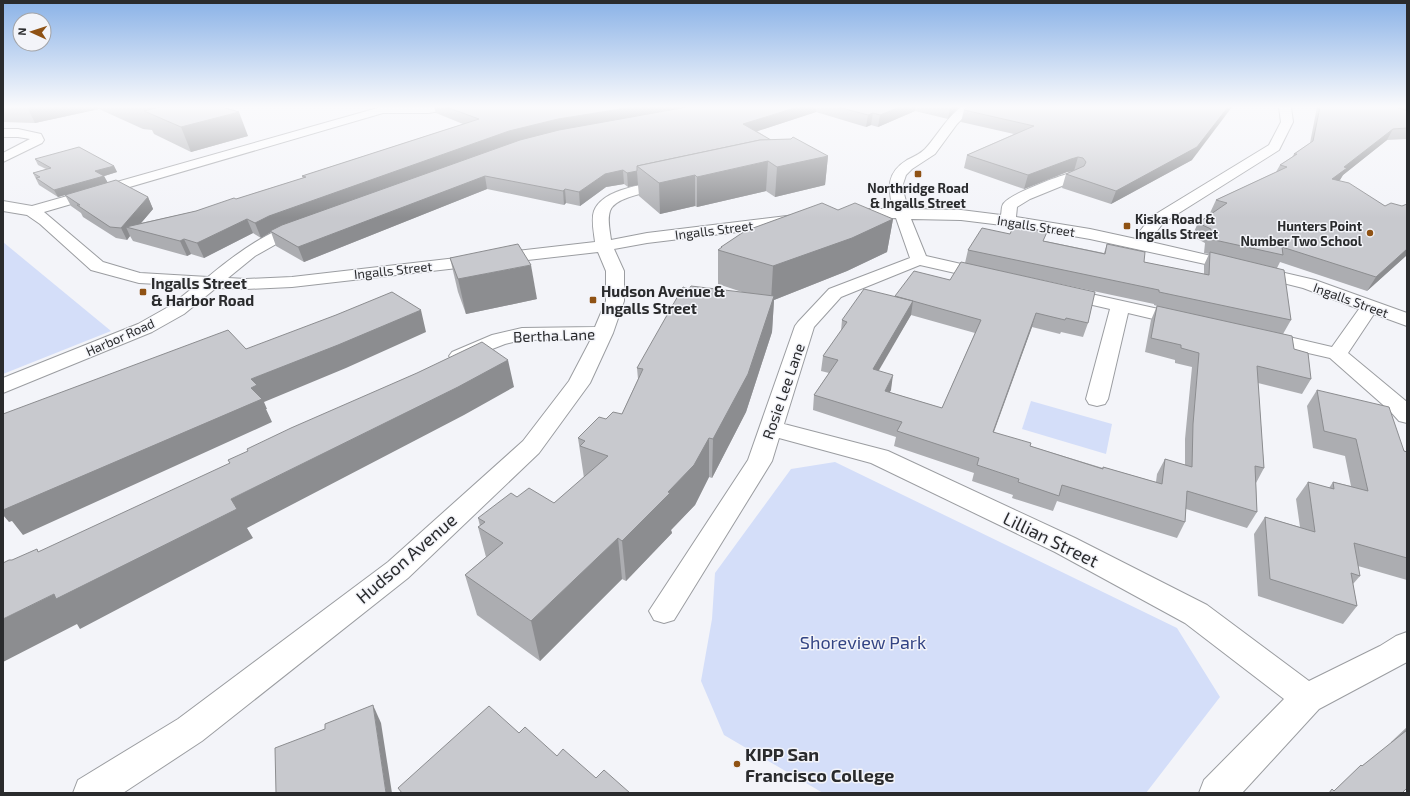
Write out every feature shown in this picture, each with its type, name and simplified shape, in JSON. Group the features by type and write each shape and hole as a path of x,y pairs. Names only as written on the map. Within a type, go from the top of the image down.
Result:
{"street":[{"path":"3,158 30,144"},
{"path":"3,206 32,211 263,144"},
{"path":"936,144 925,156 901,172 896,184 898,201 919,260 1004,279"},
{"path":"1142,245 1146,234 1157,220 1244,167 1274,147 1275,144"},
{"path":"1008,221 1010,205 1025,196 1074,176"},
{"name":"Hudson Avenue","path":"91,793 190,730 398,570 531,447 579,383 603,333 615,301 615,271 604,246 601,221 602,211 609,201 626,193 685,180"},
{"name":"Ingalls Street","path":"32,211 46,221 97,266 139,278 246,284 292,282 604,246 647,238 808,218"},
{"name":"Ingalls Street","path":"831,216 854,213 961,215 1083,233 1219,262 1309,284 1407,320"},
{"name":"Harbor Road","path":"3,386 145,328 177,310 249,252 281,235 310,224"},
{"name":"Rosie Lee Lane","path":"664,611 760,461 805,326 835,293 919,260"},
{"path":"1050,290 1197,323"},
{"path":"1097,399 1120,306"},
{"path":"1337,354 1369,306"},
{"name":"Bertha Lane","path":"438,366 499,339 522,334 603,333"},
{"path":"1244,333 1337,354 1398,406 1407,416"},
{"name":"Lillian Street","path":"771,428 879,457 1065,544 1196,614 1307,698"},
{"path":"1217,793 1307,698 1391,656 1407,644"}],"green space":[{"path":"3,242 111,331 3,374"},
{"path":"1031,401 1112,424 1106,454 1022,429"},
{"name":"Shoreview Park","path":"835,462 1177,628 1220,697 1146,793 823,793 724,735 701,681 712,619 715,573 791,469"}],"building":[{"path":"401,144 472,144 269,216 255,223 247,219 197,243 184,239 180,241 126,227 196,211 306,177 302,176"},
{"path":"508,144 740,144 637,166 637,171 627,173 623,170 605,174 579,192 565,189 563,191 485,176 298,247 270,231 282,225"},
{"path":"740,144 806,144 828,156 777,167 768,161 697,177 695,175 659,183 637,166"},
{"path":"992,144 1199,144 1197,147 1116,191 1066,174 1084,166 1086,162 1083,158 1078,157 1071,159 1028,175 967,155"},
{"path":"1308,144 1373,144 1344,167 1347,168 1332,179 1349,183 1385,206 1391,203 1402,206 1407,204 1407,249 1376,277 1282,247 1283,255 1210,239 1211,229 1198,223 1227,203 1216,200 1287,167 1280,165 1297,154 1294,154"},
{"path":"79,147 114,166 95,171 104,176 54,190 36,178 40,177 33,173 51,168 35,159"},
{"path":"116,180 148,197 121,228 110,227 65,195"},
{"path":"822,203 838,210 855,203 893,219 852,238 773,266 718,250 745,231"},
{"path":"1014,225 1047,232 1043,241 1105,254 1107,244 1145,252 1144,262 1209,275 1210,252 1284,270 1291,320 1159,292 1159,290 968,250 982,228 1010,234"},
{"path":"518,244 531,265 458,279 450,258"},
{"path":"961,262 1095,292 1088,323 1066,318 1065,320 1036,313 993,432 1031,443 1030,446 1103,469 1103,467 1162,484 1165,459 1192,467 1193,424 1199,353 1181,348 1181,345 1151,338 1157,306 1292,336 1294,349 1308,353 1311,379 1257,366 1264,468 1255,466 1257,512 1187,491 1185,522 1062,485 1059,496 1018,482 1019,479 977,465 979,458 897,431 902,422 814,395 838,360 823,356 847,322 842,320 864,289 912,301 895,296 914,271 950,280","holes":["913,301 981,320 942,408 885,391 893,375 873,369"]},
{"path":"691,286 774,296 748,374 713,439 709,438 694,465 668,492 670,493 622,541 618,538 531,621 465,575 503,543 478,527 485,522 478,518 511,493 517,497 529,488 554,503 608,456 580,446 585,441 578,438 599,417 606,419 613,412 622,414 643,369 637,368 683,287 689,289"},
{"path":"392,292 421,310 338,345 251,379 257,385 251,388 262,399 3,510 3,414 228,330 246,349"},
{"path":"482,342 508,360 458,387 231,499 237,509 56,599 54,594 3,619 3,563 37,549 38,552 230,463 228,460 248,451 247,449 291,428 417,373"},
{"path":"1317,390 1389,407 1404,451 1407,452 1407,558 1354,543 1360,576 1351,573 1357,606 1270,579 1265,517 1315,532 1308,482 1334,489 1333,482 1368,491 1356,439 1324,431"},
{"path":"373,705 386,793 276,793 275,748 325,729 325,724"},
{"path":"489,706 519,733 525,727 557,756 563,749 596,778 604,770 630,793 402,793 398,788"},
{"path":"1407,730 1407,788 1402,793 1329,793 1332,789 1334,791 1361,765 1362,766"}],"place":[{"name":"Northridge Road & Ingalls Street","path":"918,174"},
{"name":"Kiska Road & Ingalls Street","path":"1127,226"},
{"name":"Hunters Point Number Two School","path":"1370,233"},
{"name":"Ingalls Street & Harbor Road","path":"143,292"},
{"name":"Hudson Avenue & Ingalls Street","path":"593,300"},
{"name":"KIPP San Francisco College","path":"737,764"}]}
